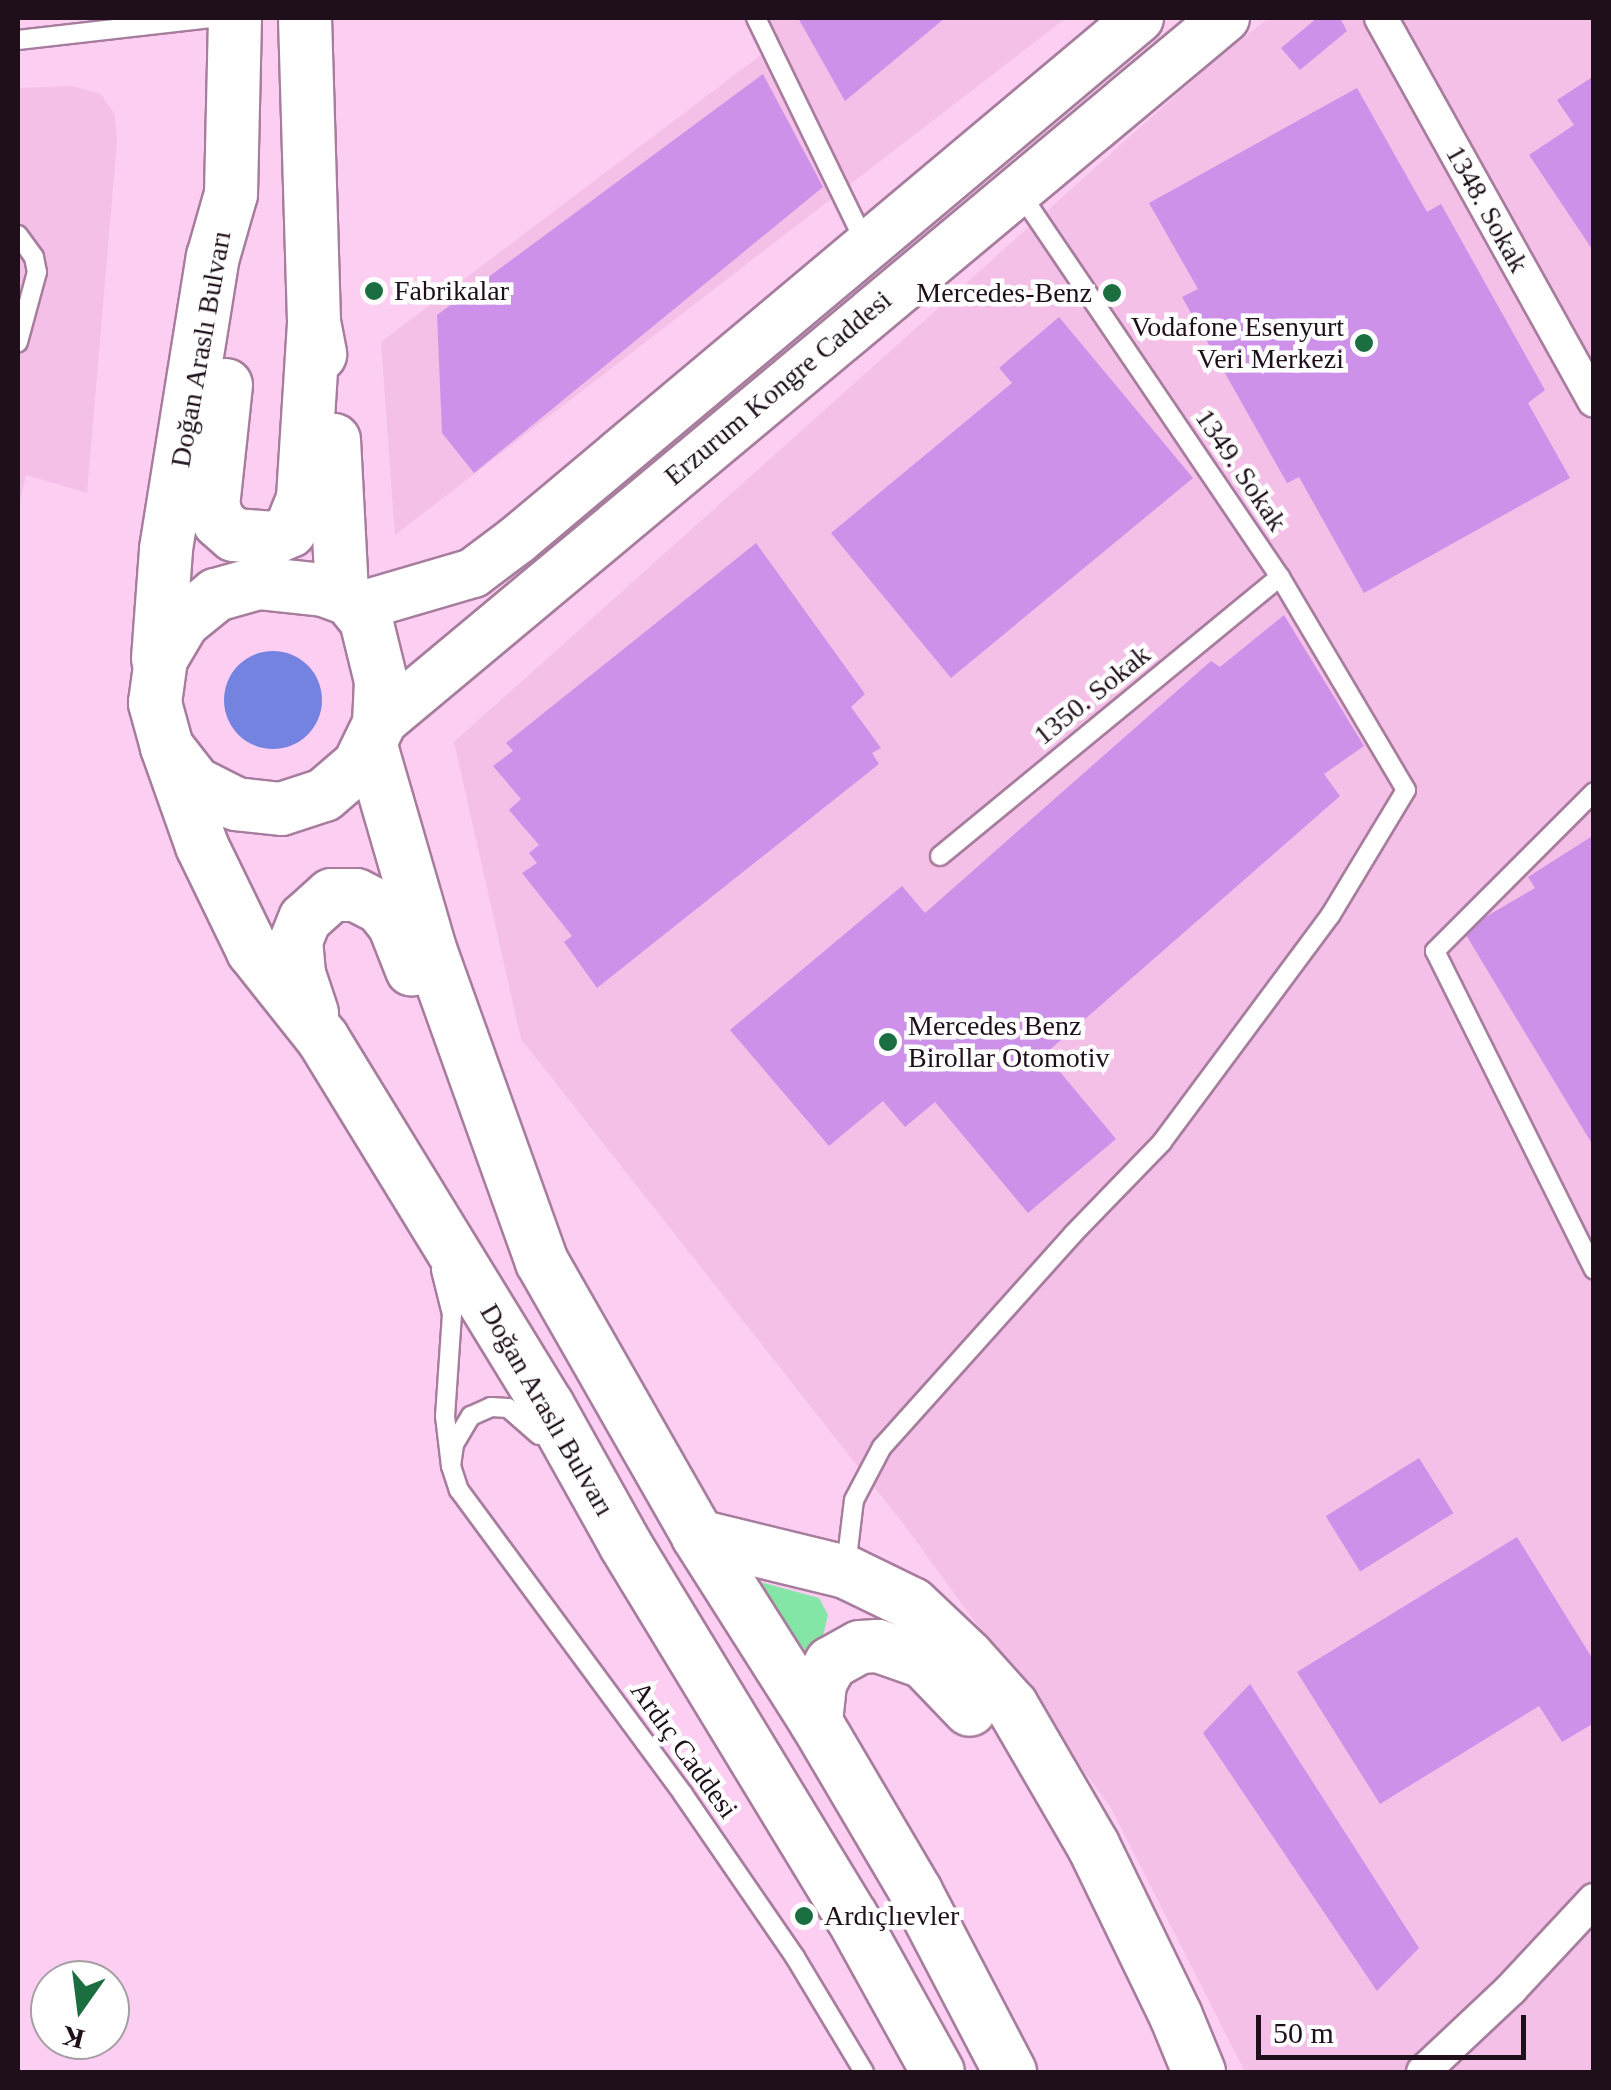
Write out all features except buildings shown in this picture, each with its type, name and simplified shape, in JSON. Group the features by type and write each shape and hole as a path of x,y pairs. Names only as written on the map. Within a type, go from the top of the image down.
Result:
{"main road":[{"name":"Doğan Araslı Bulvarı","path":"156,680 169,530 213,258 231,194 235,18"},
{"path":"231,194 238,247 236,300 212,506 219,522 234,535 274,538 290,531 298,516 314,322 305,18"},
{"name":"Erzurum Kongre Caddesi","path":"350,600 472,573 1140,18"},
{"name":"Erzurum Kongre Caddesi","path":"375,735 1017,189 1225,18"},
{"path":"314,322 334,436 350,600 366,620 381,681 375,735 431,952 542,1262"},
{"path":"350,600 269,583 216,595 176,630 161,659 155,703 167,746 179,766 214,795 247,806 281,809 304,804 335,788 375,735"},
{"name":"Doğan Araslı Bulvarı","path":"167,746 202,846 253,951 323,1039 548,1406 625,1544 852,1916 938,2072"},
{"path":"323,1039 299,974 296,942 305,919 321,901 332,895 356,896 380,907 394,924 452,1092 482,1162 698,1536 816,1722 934,1924 1010,2072"},
{"path":"698,1536 846,1572 912,1604 1012,1706 1093,1845 1199,2072"},
{"path":"816,1722 820,1684 831,1663 846,1603 846,1572"},
{"path":"831,1663 860,1647 878,1646 924,1662 948,1682 1042,1812 1080,1877 1178,2072"}],"street":[{"name":"1348. Sokak","path":"1381,18 1594,401"},
{"path":"1423,2072 1511,1989 1594,1900"}],"lane":[{"path":"18,40 211,18"},
{"path":"756,18 866,246"},
{"name":"1349. Sokak","path":"846,1572 854,1500 882,1448 1073,1234 1162,1142 1330,916 1406,790 1280,577 1017,189"},
{"path":"18,234 34,256 37,272 18,342"},
{"name":"1350. Sokak","path":"940,856 1280,577"},
{"path":"1594,792 1435,951 1594,1270"},
{"path":"423,1202 452,1314 445,1416 451,1466"},
{"path":"451,1466 454,1444 472,1416 492,1407 508,1408 525,1419 551,1448 625,1544"},
{"name":"Ardıç Caddesi","path":"451,1466 460,1490 683,1794 795,1956 864,2072"}],"shaded area":[{"path":"748,18 1066,18 395,535 381,342 765,52"},
{"path":"1269,18 1593,18 1593,2072 1245,2072 1111,1808 908,1530 521,1039 454,742 1222,54"},
{"path":"72,86 101,94 115,115 117,141 87,493 26,475 18,509 18,88"}],"green space":[{"path":"756,1581 819,1598 828,1615 816,1666"}],"water":[{"path":"273,651 300,659 314,673 322,700 314,727 300,741 273,749 246,741 232,727 224,700 232,673 246,659"}],"place":[{"name":"Fabrikalar","path":"374,291"},
{"name":"Mercedes-Benz","path":"1112,293"},
{"name":"Vodafone Esenyurt Veri Merkezi","path":"1364,343"},
{"name":"Mercedes Benz Birollar Otomotiv","path":"888,1042"},
{"name":"Ardıçlıevler","path":"804,1916"}]}
